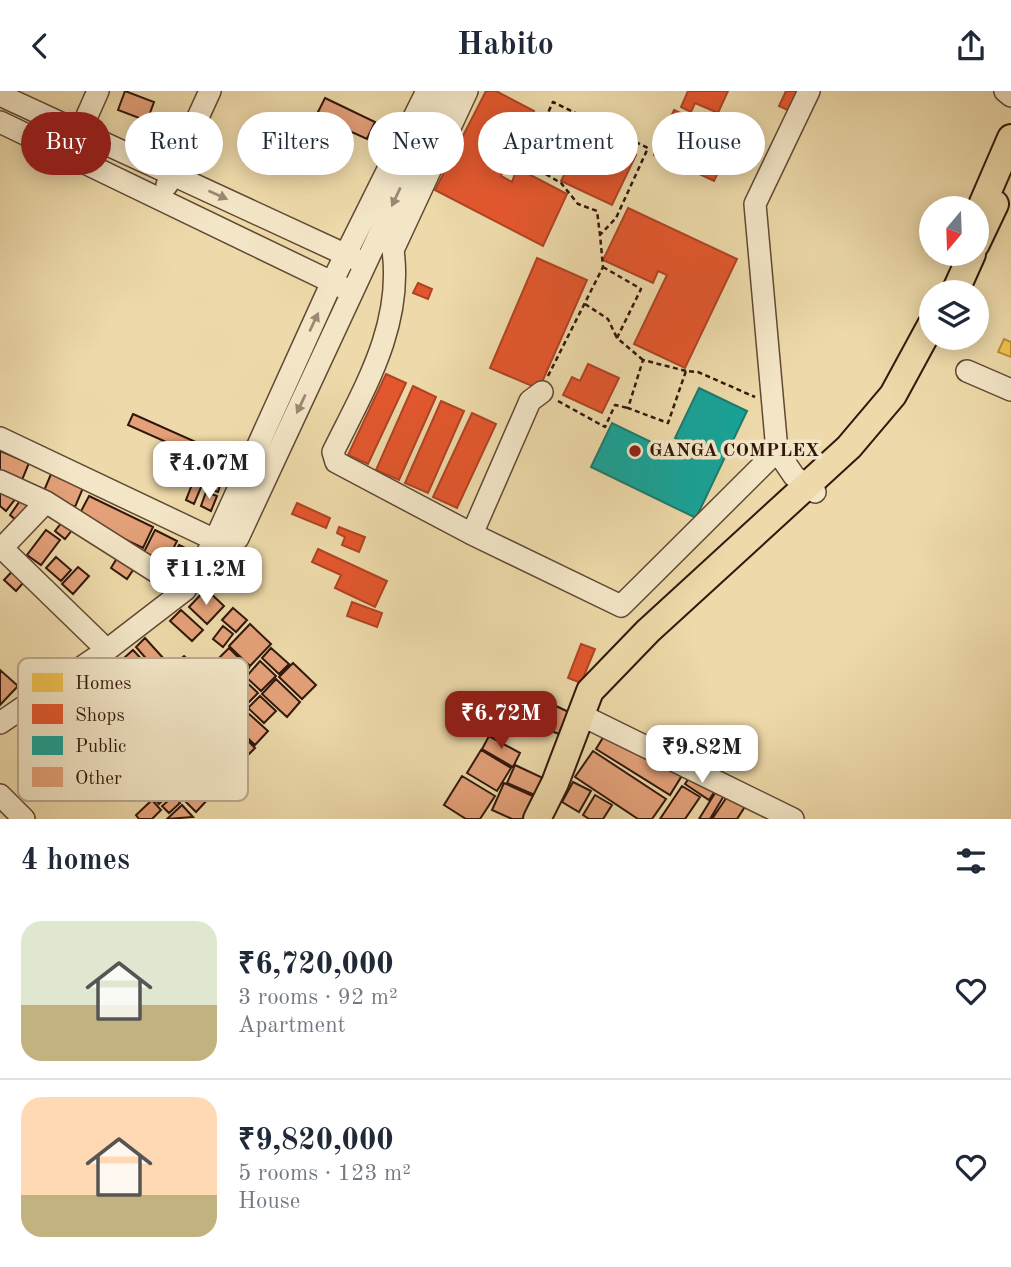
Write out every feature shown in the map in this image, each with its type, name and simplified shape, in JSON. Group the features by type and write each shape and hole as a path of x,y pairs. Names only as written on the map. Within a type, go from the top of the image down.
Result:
{"main road":[{"path":"986,196 1011,138"},
{"path":"989,215 1011,167"},
{"path":"810,489 893,395 919,347"},
{"path":"537,819 590,691 648,631 810,489 856,454 901,403 928,350"}],"street":[{"path":"89,112 99,91"},
{"path":"200,112 210,91"},
{"path":"0,438 215,540 239,538 352,292 356,259 427,91"},
{"path":"95,658 184,590 215,540 332,282 356,259 446,91"},
{"path":"467,91 393,250 396,274 392,314 381,354 333,452 336,462 471,534 621,606 777,451"},
{"path":"809,91 755,204 777,451 794,476 810,489"},
{"path":"1005,91 1011,96"},
{"path":"0,95 39,112"},
{"path":"0,122 21,132"},
{"path":"110,175 352,292"},
{"path":"159,199 171,175"},
{"path":"174,175 356,259"},
{"path":"967,371 1011,390"},
{"path":"471,534 530,401 542,392"},
{"path":"0,481 46,502 184,590"},
{"path":"46,502 2,548 107,650"},
{"path":"0,723 18,711"},
{"path":"581,715 793,819"},
{"path":"0,795 24,819"}],"path":[{"path":"600,235 616,218 648,148 553,102 525,162 561,183 578,204 597,211 603,267 542,392 605,427 615,405 668,423 686,371"},
{"path":"603,267 641,289 617,338"},
{"path":"584,304 608,319 617,338 643,361 698,372 755,397"},
{"path":"628,408 643,361"}],"building: Homes":[{"path":"1004,339 1011,342 1011,357 998,352"}],"building: Shops":[{"path":"486,91 496,91 534,111 478,112 478,175 502,175 512,182 514,175 530,175 567,194 543,246 435,190 443,175 464,175 464,134"},
{"path":"688,91 728,91 718,112 695,103 691,112 681,107"},
{"path":"786,91 804,91 794,113 779,106"},
{"path":"564,175 626,175 612,205 561,181"},
{"path":"701,175 717,175 714,181"},
{"path":"628,208 737,259 685,368 634,344 667,275 658,271 653,283 603,260"},
{"path":"537,258 587,280 539,389 490,368"},
{"path":"418,283 432,289 428,299 413,293"},
{"path":"588,364 619,378 602,413 563,395 572,377 580,381"},
{"path":"386,374 406,383 368,464 348,455"},
{"path":"413,386 436,397 399,480 376,470"},
{"path":"441,401 464,411 428,493 405,483"},
{"path":"472,413 496,424 457,508 433,497"},
{"path":"297,503 330,518 326,528 292,514"},
{"path":"339,527 365,537 359,552 342,545 345,537 337,533"},
{"path":"318,549 387,581 375,607 335,588 341,575 312,562"},
{"path":"352,602 382,613 377,627 347,616"},
{"path":"581,644 595,649 581,683 568,678"}],"building: Public":[{"name":"GANGA COMPLEX","path":"699,388 747,411 696,518 591,467 612,423 684,458 690,445 675,438"}],"building: Other":[{"path":"125,91 154,102 150,112 125,113 118,110"},
{"path":"325,98 368,119 367,139 354,133 354,112 318,112"},
{"path":"133,414 198,443 193,454 128,425"},
{"path":"0,451 29,463 22,480 0,470"},
{"path":"198,469 207,473 194,504 186,500"},
{"path":"51,474 83,488 75,507 43,493"},
{"path":"212,474 223,477 218,492 207,488"},
{"path":"0,490 16,498 6,511 0,506"},
{"path":"206,492 217,496 211,511 201,506"},
{"path":"89,496 153,527 143,548 78,517"},
{"path":"22,498 35,508 22,525 10,515"},
{"path":"66,517 76,525 65,539 55,531"},
{"path":"46,530 60,540 41,565 27,555"},
{"path":"155,530 177,541 166,563 144,552"},
{"path":"179,545 195,553 186,570 182,567 180,571 168,565"},
{"path":"122,550 139,561 127,579 111,568"},
{"path":"56,557 71,570 61,581 46,568"},
{"path":"18,565 30,575 16,591 4,580"},
{"path":"78,567 89,576 73,594 62,584"},
{"path":"206,589 224,606 207,624 189,607"},
{"path":"233,608 247,620 236,632 222,620"},
{"path":"181,610 203,630 192,641 170,621"},
{"path":"250,624 271,644 250,666 248,658 242,658 229,646"},
{"path":"223,626 233,634 223,647 213,639"},
{"path":"145,638 163,658 146,658 136,647"},
{"path":"229,648 239,658 219,658"},
{"path":"271,648 289,664 279,674 262,658"},
{"path":"133,650 140,658 124,658"},
{"path":"260,661 276,676 261,691 248,679 248,675"},
{"path":"293,663 316,685 302,699 279,677"},
{"path":"0,670 18,686 0,705"},
{"path":"276,679 300,702 287,717 262,694"},
{"path":"248,684 258,693 248,703"},
{"path":"520,693 530,700 509,729 499,722"},
{"path":"260,696 276,711 264,723 248,708"},
{"path":"556,706 573,714 564,736 546,729"},
{"path":"248,713 268,731 255,745 248,738"},
{"path":"612,723 686,769 670,795 596,749"},
{"path":"489,736 520,753 513,767 482,749"},
{"path":"248,741 255,748 248,755"},
{"path":"481,750 511,768 497,791 467,773"},
{"path":"593,751 666,799 652,819 638,819 575,777"},
{"path":"515,765 545,779 537,796 507,783"},
{"path":"695,769 719,785 709,800 685,784"},
{"path":"462,776 495,796 480,819 466,819 444,805"},
{"path":"573,782 591,791 579,812 562,802"},
{"path":"504,783 535,797 525,819 512,819 492,810"},
{"path":"720,785 728,789 710,819 699,819"},
{"path":"682,786 700,797 685,819 660,819"},
{"path":"731,791 748,802 737,819 712,819"},
{"path":"595,795 612,805 603,819 589,819 583,815"},
{"path":"151,801 161,810 152,819 139,819 136,815"},
{"path":"168,801 180,803 169,813 162,806"},
{"path":"185,801 206,801 196,812"},
{"path":"182,805 193,817 167,819"}],"place":[{"name":"GANGA COMPLEX","path":"635,451"}]}
